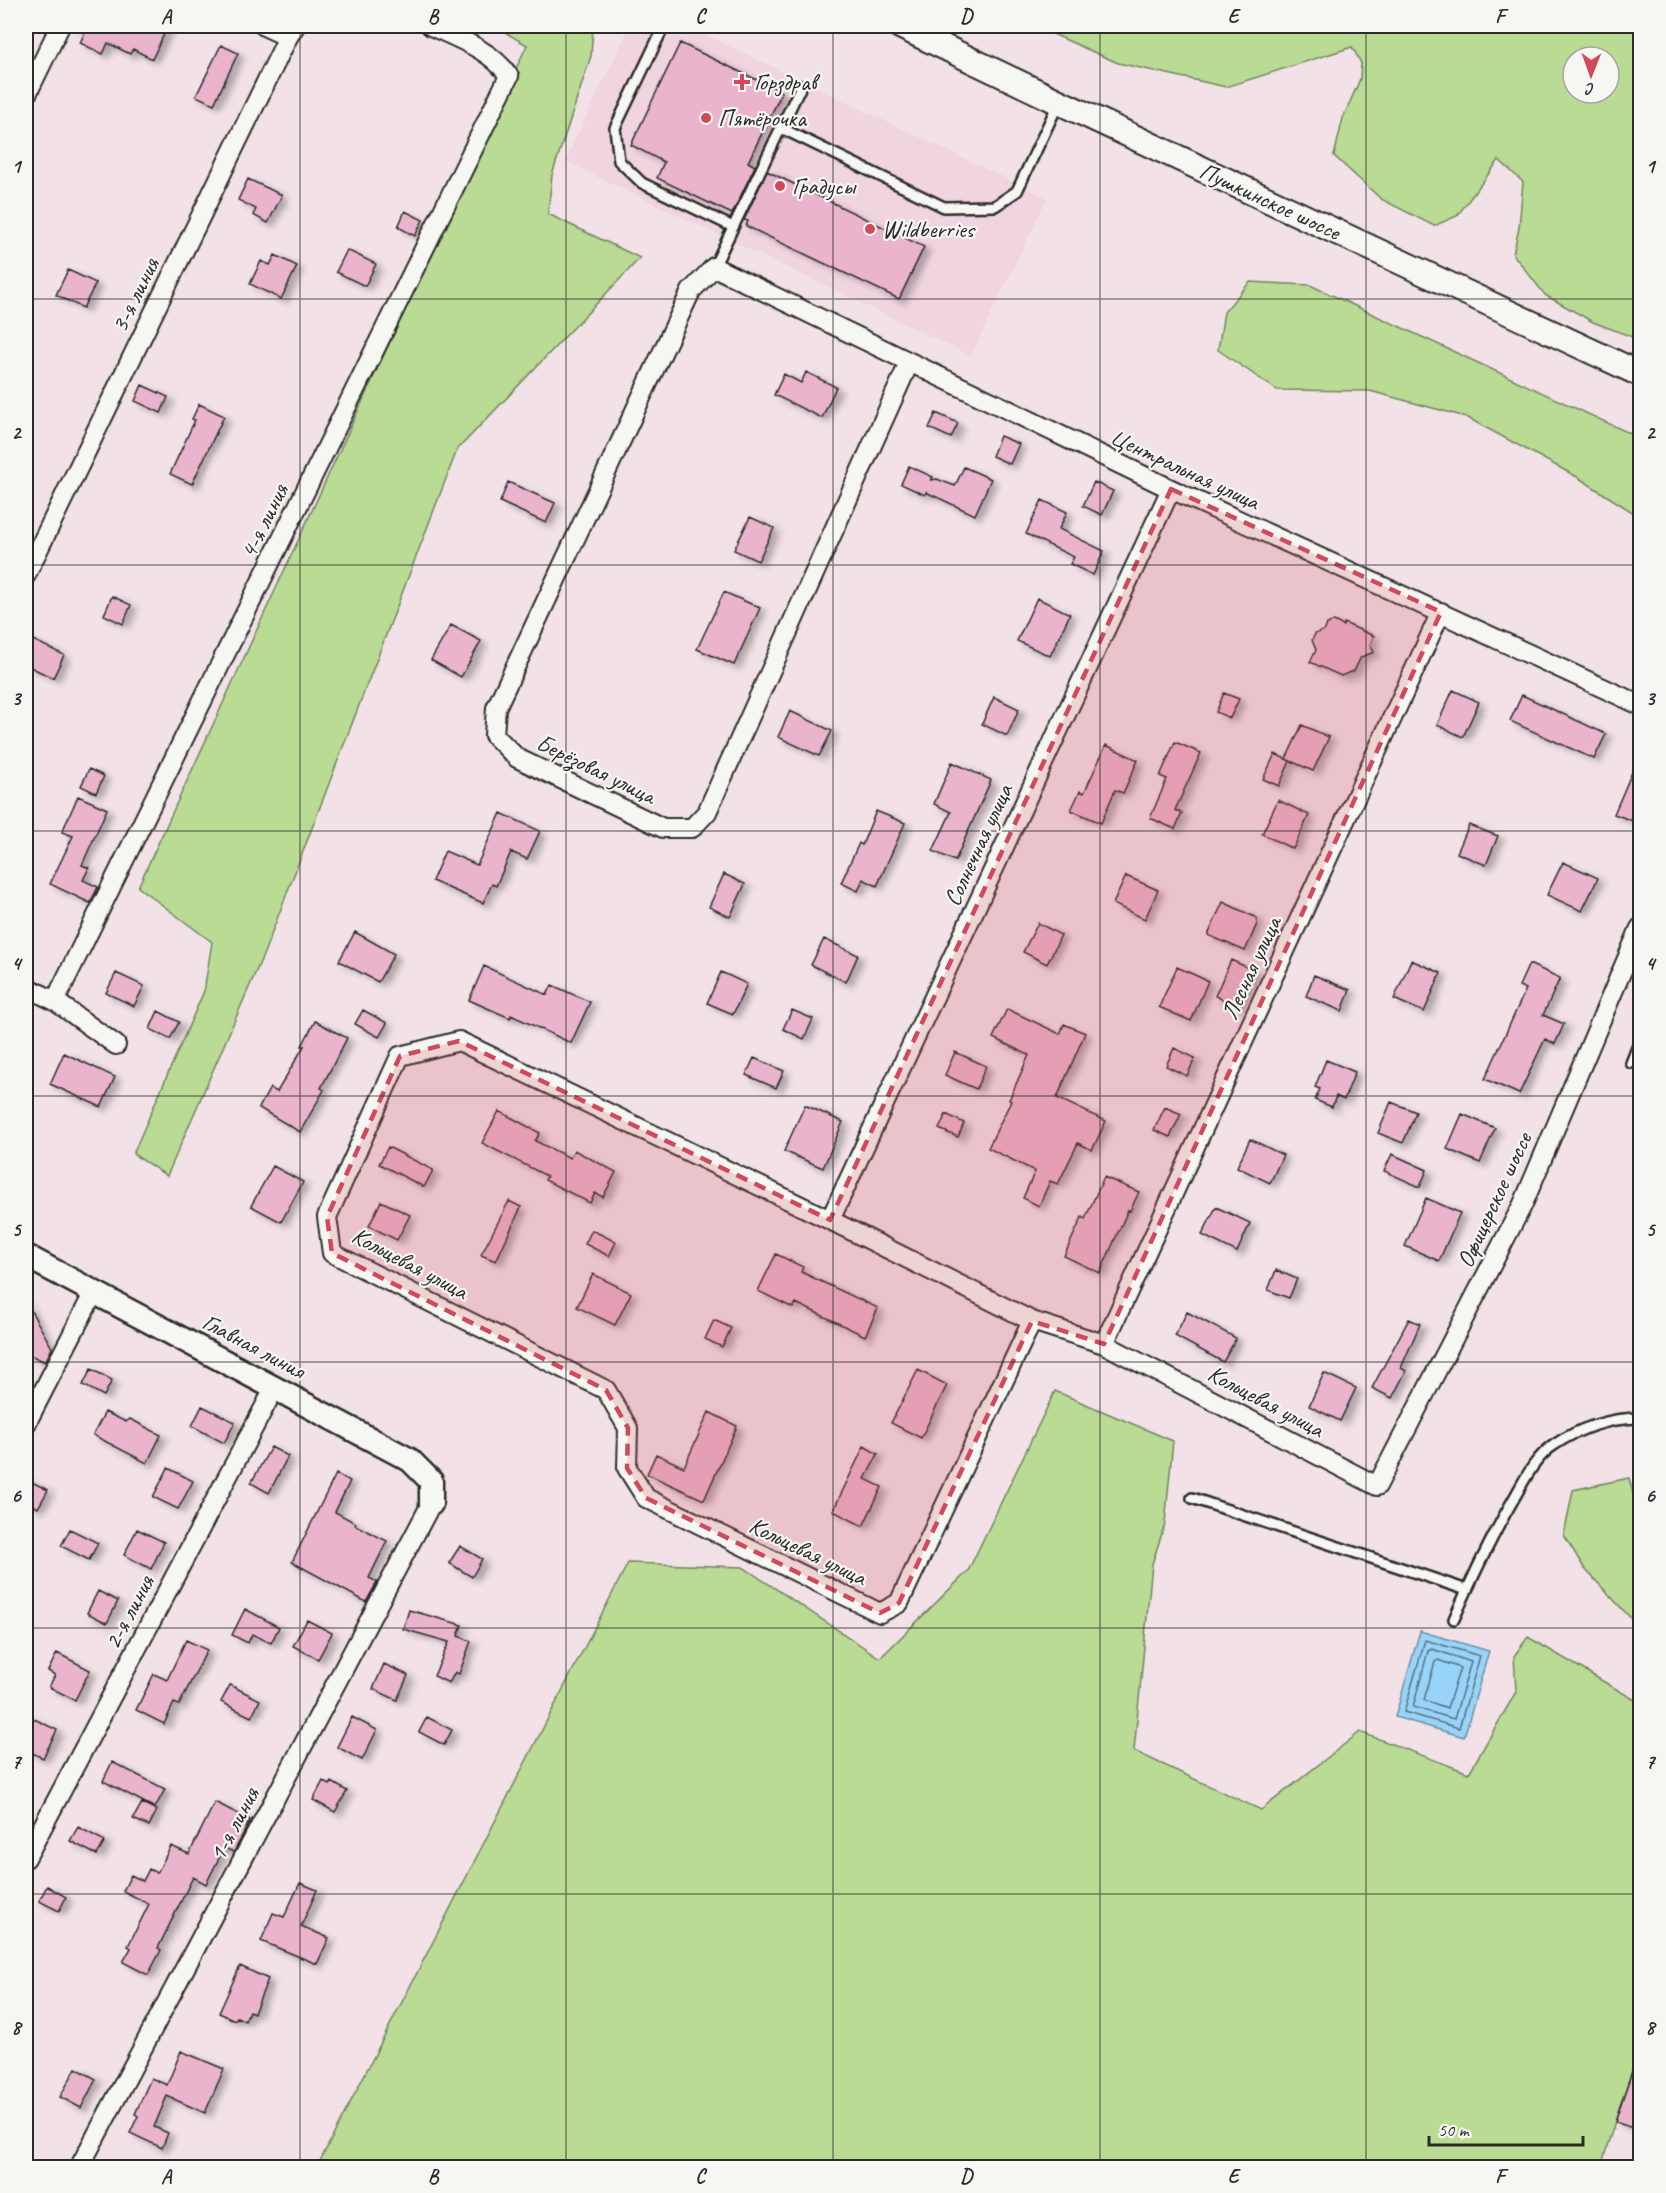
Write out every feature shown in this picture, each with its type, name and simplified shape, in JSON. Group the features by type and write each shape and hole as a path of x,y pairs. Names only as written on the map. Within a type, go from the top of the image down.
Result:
{"main road":[{"name":"Пушкинское шоссе","path":"900,26 1641,374"}],"street":[{"path":"26,96 60,26"},
{"path":"264,26 291,31"},
{"name":"4-я линия","path":"55,1001 509,76 500,63 475,46 430,26"},
{"name":"3-я линия","path":"26,575 291,31"},
{"name":"Берёзовая улица","path":"714,267 691,291 496,708 494,735 518,758 663,828 692,828 707,812 909,363"},
{"name":"Центральная улица","path":"714,267 1171,489 1641,705"},
{"name":"Солнечная улица","path":"830,1220 1171,489"},
{"name":"Лесная улица","path":"1104,1344 1441,612"},
{"name":"Офицерское шоссе","path":"1377,1486 1523,1204 1641,928"},
{"path":"26,987 55,1001 116,1045"},
{"name":"Кольцевая улица","path":"1032,1321 899,1603 880,1613 646,1498 627,1468 628,1428 606,1390 332,1253 327,1217 400,1056 459,1041 830,1220 1032,1321 1104,1344 1377,1486"},
{"name":"Главная линия","path":"26,1256 410,1460 431,1480 431,1504"},
{"path":"26,1424 94,1292"},
{"name":"2-я линия","path":"26,1858 275,1387"},
{"name":"1-я линия","path":"79,2168 431,1504"}],"lane":[{"path":"664,26 615,128 619,161 642,183 733,227"},
{"path":"714,267 801,86"},
{"path":"781,128 944,207 995,206 1017,191 1059,102"},
{"path":"1631,1062 1641,1040"},
{"path":"1454,1619 1494,1534 1530,1469 1552,1445 1591,1426 1623,1419 1641,1418"},
{"path":"1192,1498 1467,1590"}],"highlighted area":[{"path":"1171,489 1441,612 1104,1344 1032,1321 899,1603 880,1613 646,1498 627,1468 628,1428 606,1390 332,1253 327,1217 400,1056 459,1041 830,1220"}],"shaded area":[{"path":"630,26 687,26 1047,198 971,356 565,161"}],"green space":[{"path":"494,26 593,26 591,56 552,175 548,214 640,258 457,450 264,953 167,1176 133,1154 204,991 212,942 138,887 527,45"},
{"path":"1041,26 1640,26 1640,340 1593,322 1545,295 1513,254 1519,228 1523,182 1499,160 1457,216 1434,226 1381,199 1334,156 1343,118 1360,79 1361,63 1352,47 1226,87 1118,63 1053,34"},
{"path":"1250,282 1310,285 1640,438 1640,517 1579,478 1466,417 1370,391 1277,390 1218,350 1224,312"},
{"path":"1055,1391 1173,1441 1165,1524 1152,1564 1134,1751 1261,1810 1360,1732 1469,1773 1516,1692 1514,1656 1528,1637 1640,1703 1640,2047 1601,2167 317,2167 628,1563 743,1567 880,1658 968,1571"},
{"path":"1629,1478 1640,1520 1640,1628 1584,1568 1564,1535 1573,1490"}],"water":[{"path":"1420,1631 1489,1651 1464,1737 1395,1717"}],"building":[{"path":"71,26 168,26 152,59 133,49 130,54 108,43 103,54 80,43 85,32"},
{"name":"Пятёрочка","path":"680,43 782,92 748,162 755,166 732,214 657,178 664,162 631,145"},
{"path":"221,45 238,53 214,104 196,96"},
{"path":"767,171 924,247 899,299 746,226 748,221 744,220"},
{"path":"248,179 282,195 268,223 253,215 256,209 238,200"},
{"path":"405,211 423,220 415,236 398,227"},
{"path":"347,250 376,264 365,286 336,272"},
{"path":"275,255 297,266 281,299 250,284 261,261 270,265"},
{"path":"68,270 96,283 83,308 56,295"},
{"path":"806,372 836,387 822,418 774,395 784,374 801,383"},
{"path":"142,385 168,397 161,413 135,401"},
{"path":"199,404 224,416 192,484 170,474 195,420 192,419"},
{"path":"936,413 958,423 951,438 929,428"},
{"path":"1000,436 1019,444 1010,464 992,456"},
{"path":"909,466 933,477 931,480 937,479 955,486 964,467 991,479 975,515 926,492 925,495 901,484"},
{"path":"508,482 555,503 546,523 500,502"},
{"path":"1094,482 1113,491 1102,515 1083,506"},
{"path":"1042,500 1067,512 1059,529 1104,551 1093,575 1070,564 1074,557 1026,534"},
{"path":"750,517 774,528 758,561 734,550"},
{"path":"724,592 760,608 734,665 697,649"},
{"path":"112,596 131,605 123,624 104,615"},
{"path":"1037,598 1070,614 1050,656 1017,641"},
{"path":"1334,621 1374,636 1370,645 1374,652 1361,657 1354,671 1341,676 1310,662 1316,650 1312,640 1315,634 1325,630 1327,624"},
{"path":"451,625 481,641 461,677 431,660"},
{"path":"31,639 64,655 53,678 26,665 26,650"},
{"path":"1453,690 1479,702 1463,737 1437,725"},
{"path":"1224,693 1239,699 1230,718 1216,712"},
{"path":"1522,695 1606,734 1594,759 1510,721"},
{"path":"994,697 1019,709 1007,736 982,724"},
{"path":"790,711 832,731 819,756 778,737"},
{"path":"1302,725 1329,737 1313,771 1286,759"},
{"path":"1175,742 1201,753 1175,810 1182,813 1175,829 1150,818 1167,779 1160,776"},
{"path":"1106,745 1138,760 1123,793 1115,790 1101,823 1071,810 1080,791 1084,793"},
{"path":"1641,751 1641,824 1614,814"},
{"path":"1275,754 1290,761 1279,786 1263,779"},
{"path":"952,762 991,780 955,861 933,851 951,812 934,804"},
{"path":"89,769 104,776 96,793 81,786"},
{"path":"78,796 107,809 82,865 89,868 83,880 98,887 90,903 50,884 73,836 62,832"},
{"path":"1278,800 1309,815 1293,849 1262,834"},
{"path":"876,811 905,823 877,886 863,879 858,891 841,883 859,843 862,845"},
{"path":"501,813 540,831 527,859 511,852 496,886 492,884 483,903 432,881 445,851 477,865"},
{"path":"1469,825 1498,836 1486,865 1457,853"},
{"path":"1563,862 1598,878 1582,911 1547,895"},
{"path":"724,874 745,884 730,917 709,907"},
{"path":"1126,876 1158,890 1145,919 1113,904"},
{"path":"1223,902 1257,918 1257,924 1245,951 1208,935"},
{"path":"1038,923 1061,935 1047,964 1023,952"},
{"path":"355,932 394,954 378,982 339,961"},
{"path":"824,939 858,955 846,982 811,965"},
{"path":"1231,960 1255,971 1238,1007 1215,996"},
{"path":"1411,960 1441,973 1424,1012 1394,999"},
{"path":"1529,964 1560,978 1543,1015 1564,1024 1555,1044 1545,1039 1519,1094 1485,1079 1526,989 1519,986"},
{"path":"484,966 547,995 552,985 590,1002 571,1043 511,1015 510,1018 469,1000"},
{"path":"1177,967 1208,981 1191,1021 1159,1007"},
{"path":"721,972 747,984 733,1014 707,1003"},
{"path":"116,973 144,986 134,1006 106,993"},
{"path":"1314,975 1350,990 1342,1011 1306,996"},
{"path":"1007,1009 1060,1034 1064,1024 1085,1033 1057,1098 1106,1121 1092,1150 1078,1143 1058,1184 1050,1181 1039,1206 1023,1198 1035,1171 988,1148 1011,1101 1009,1100 1029,1055 993,1038"},
{"path":"363,1010 387,1023 379,1037 355,1024"},
{"path":"792,1010 813,1019 804,1039 783,1029"},
{"path":"158,1011 179,1022 170,1039 150,1029"},
{"path":"315,1021 347,1038 321,1088 324,1090 300,1132 259,1108 270,1088 277,1092 304,1046 302,1046"},
{"path":"1174,1048 1195,1058 1187,1076 1166,1066"},
{"path":"955,1052 986,1066 976,1089 945,1075"},
{"path":"64,1053 115,1077 101,1107 50,1084"},
{"path":"754,1058 784,1071 776,1088 746,1075"},
{"path":"1326,1060 1355,1072 1344,1100 1336,1096 1332,1107 1315,1100 1320,1089 1315,1087"},
{"path":"1391,1102 1416,1112 1403,1143 1378,1133"},
{"path":"805,1105 843,1122 823,1168 784,1151"},
{"path":"1165,1107 1181,1114 1170,1137 1154,1130"},
{"path":"499,1111 540,1133 535,1141 570,1158 574,1150 616,1172 603,1197 595,1193 590,1203 545,1180 547,1176 482,1143"},
{"path":"946,1114 964,1123 958,1137 939,1129"},
{"path":"1462,1114 1495,1128 1480,1163 1447,1149"},
{"path":"1250,1139 1283,1155 1270,1183 1237,1167"},
{"path":"388,1147 433,1170 424,1187 379,1164"},
{"path":"1392,1154 1427,1170 1420,1187 1384,1171"},
{"path":"273,1166 303,1182 281,1222 251,1206"},
{"path":"1104,1177 1139,1192 1130,1211 1128,1210 1100,1273 1064,1256 1082,1217 1085,1219"},
{"path":"1426,1198 1460,1213 1439,1261 1405,1246"},
{"path":"381,1201 410,1215 397,1240 369,1226"},
{"path":"509,1201 521,1207 496,1261 481,1255"},
{"path":"1216,1207 1250,1223 1237,1252 1202,1235"},
{"path":"592,1230 616,1242 609,1256 585,1244"},
{"path":"776,1254 803,1267 801,1272 878,1308 865,1336 796,1303 793,1308 758,1291"},
{"path":"1276,1270 1297,1279 1289,1298 1268,1290"},
{"path":"593,1274 631,1293 615,1325 577,1307"},
{"path":"26,1302 52,1348 45,1362 26,1353"},
{"path":"1187,1312 1236,1338 1223,1362 1175,1336"},
{"path":"1409,1319 1420,1324 1401,1368 1406,1371 1392,1398 1372,1388"},
{"path":"714,1320 731,1328 722,1347 705,1339"},
{"path":"91,1369 112,1380 104,1396 83,1385"},
{"path":"918,1370 947,1385 921,1438 891,1423"},
{"path":"1324,1373 1356,1388 1340,1421 1309,1406"},
{"path":"202,1406 235,1422 224,1443 192,1426"},
{"path":"105,1412 126,1422 130,1419 161,1435 147,1463 93,1435"},
{"path":"709,1412 737,1426 704,1500 647,1474 656,1454 684,1467"},
{"path":"864,1446 878,1454 865,1479 882,1487 863,1526 833,1511"},
{"path":"271,1447 288,1456 269,1493 251,1483"},
{"path":"168,1468 193,1481 178,1509 153,1497"},
{"path":"336,1474 350,1481 335,1512 387,1541 369,1578 377,1582 366,1602 292,1562"},
{"path":"26,1479 48,1490 38,1508 26,1502"},
{"path":"70,1529 98,1543 89,1560 61,1546"},
{"path":"137,1529 164,1542 151,1569 124,1555"},
{"path":"460,1546 482,1559 472,1577 449,1563"},
{"path":"98,1591 118,1601 107,1623 87,1613"},
{"path":"245,1609 279,1627 271,1643 252,1634 248,1643 232,1635"},
{"path":"409,1610 462,1625 458,1636 471,1641 459,1674 455,1672 449,1683 434,1676 449,1642 403,1629"},
{"path":"307,1620 332,1633 318,1659 293,1646"},
{"path":"186,1640 207,1650 179,1705 174,1703 164,1724 136,1710 154,1674 167,1680"},
{"path":"57,1653 90,1670 75,1700 49,1687 55,1675 48,1671"},
{"path":"384,1664 408,1675 397,1700 373,1689"},
{"path":"230,1685 260,1700 251,1717 221,1702"},
{"path":"26,1715 57,1730 43,1758 26,1750"},
{"path":"352,1717 377,1730 362,1760 337,1747"},
{"path":"427,1717 452,1730 444,1745 419,1732"},
{"path":"112,1762 165,1789 155,1808 103,1781"},
{"path":"323,1781 330,1785 332,1782 347,1791 335,1812 313,1800"},
{"path":"215,1802 250,1820 234,1852 224,1848 206,1884 193,1877 158,1948 161,1950 148,1975 123,1962 131,1948 128,1946 149,1904 123,1891 131,1875 143,1881 149,1869 157,1873 171,1846 189,1854"},
{"path":"142,1803 157,1810 149,1826 133,1819"},
{"path":"78,1827 105,1841 97,1855 70,1841"},
{"path":"300,1883 317,1890 301,1926 329,1938 317,1964 261,1941 273,1913 284,1917"},
{"path":"47,1886 66,1897 59,1911 39,1901"},
{"path":"240,1966 268,1979 254,2013 249,2011 245,2021 237,2017 235,2020 219,2013"},
{"path":"181,2051 224,2069 205,2113 167,2096 154,2127 168,2133 162,2148 130,2133 138,2116 135,2114 151,2078 167,2085"},
{"path":"1638,2054 1641,2054 1641,2130 1615,2121"},
{"path":"76,2068 96,2079 81,2108 60,2097"}],"place":[{"name":"Горздрав","path":"742,82"},
{"name":"Пятёрочка","path":"706,118"},
{"name":"Градусы","path":"780,186"},
{"name":"Wildberries","path":"870,229"}]}
